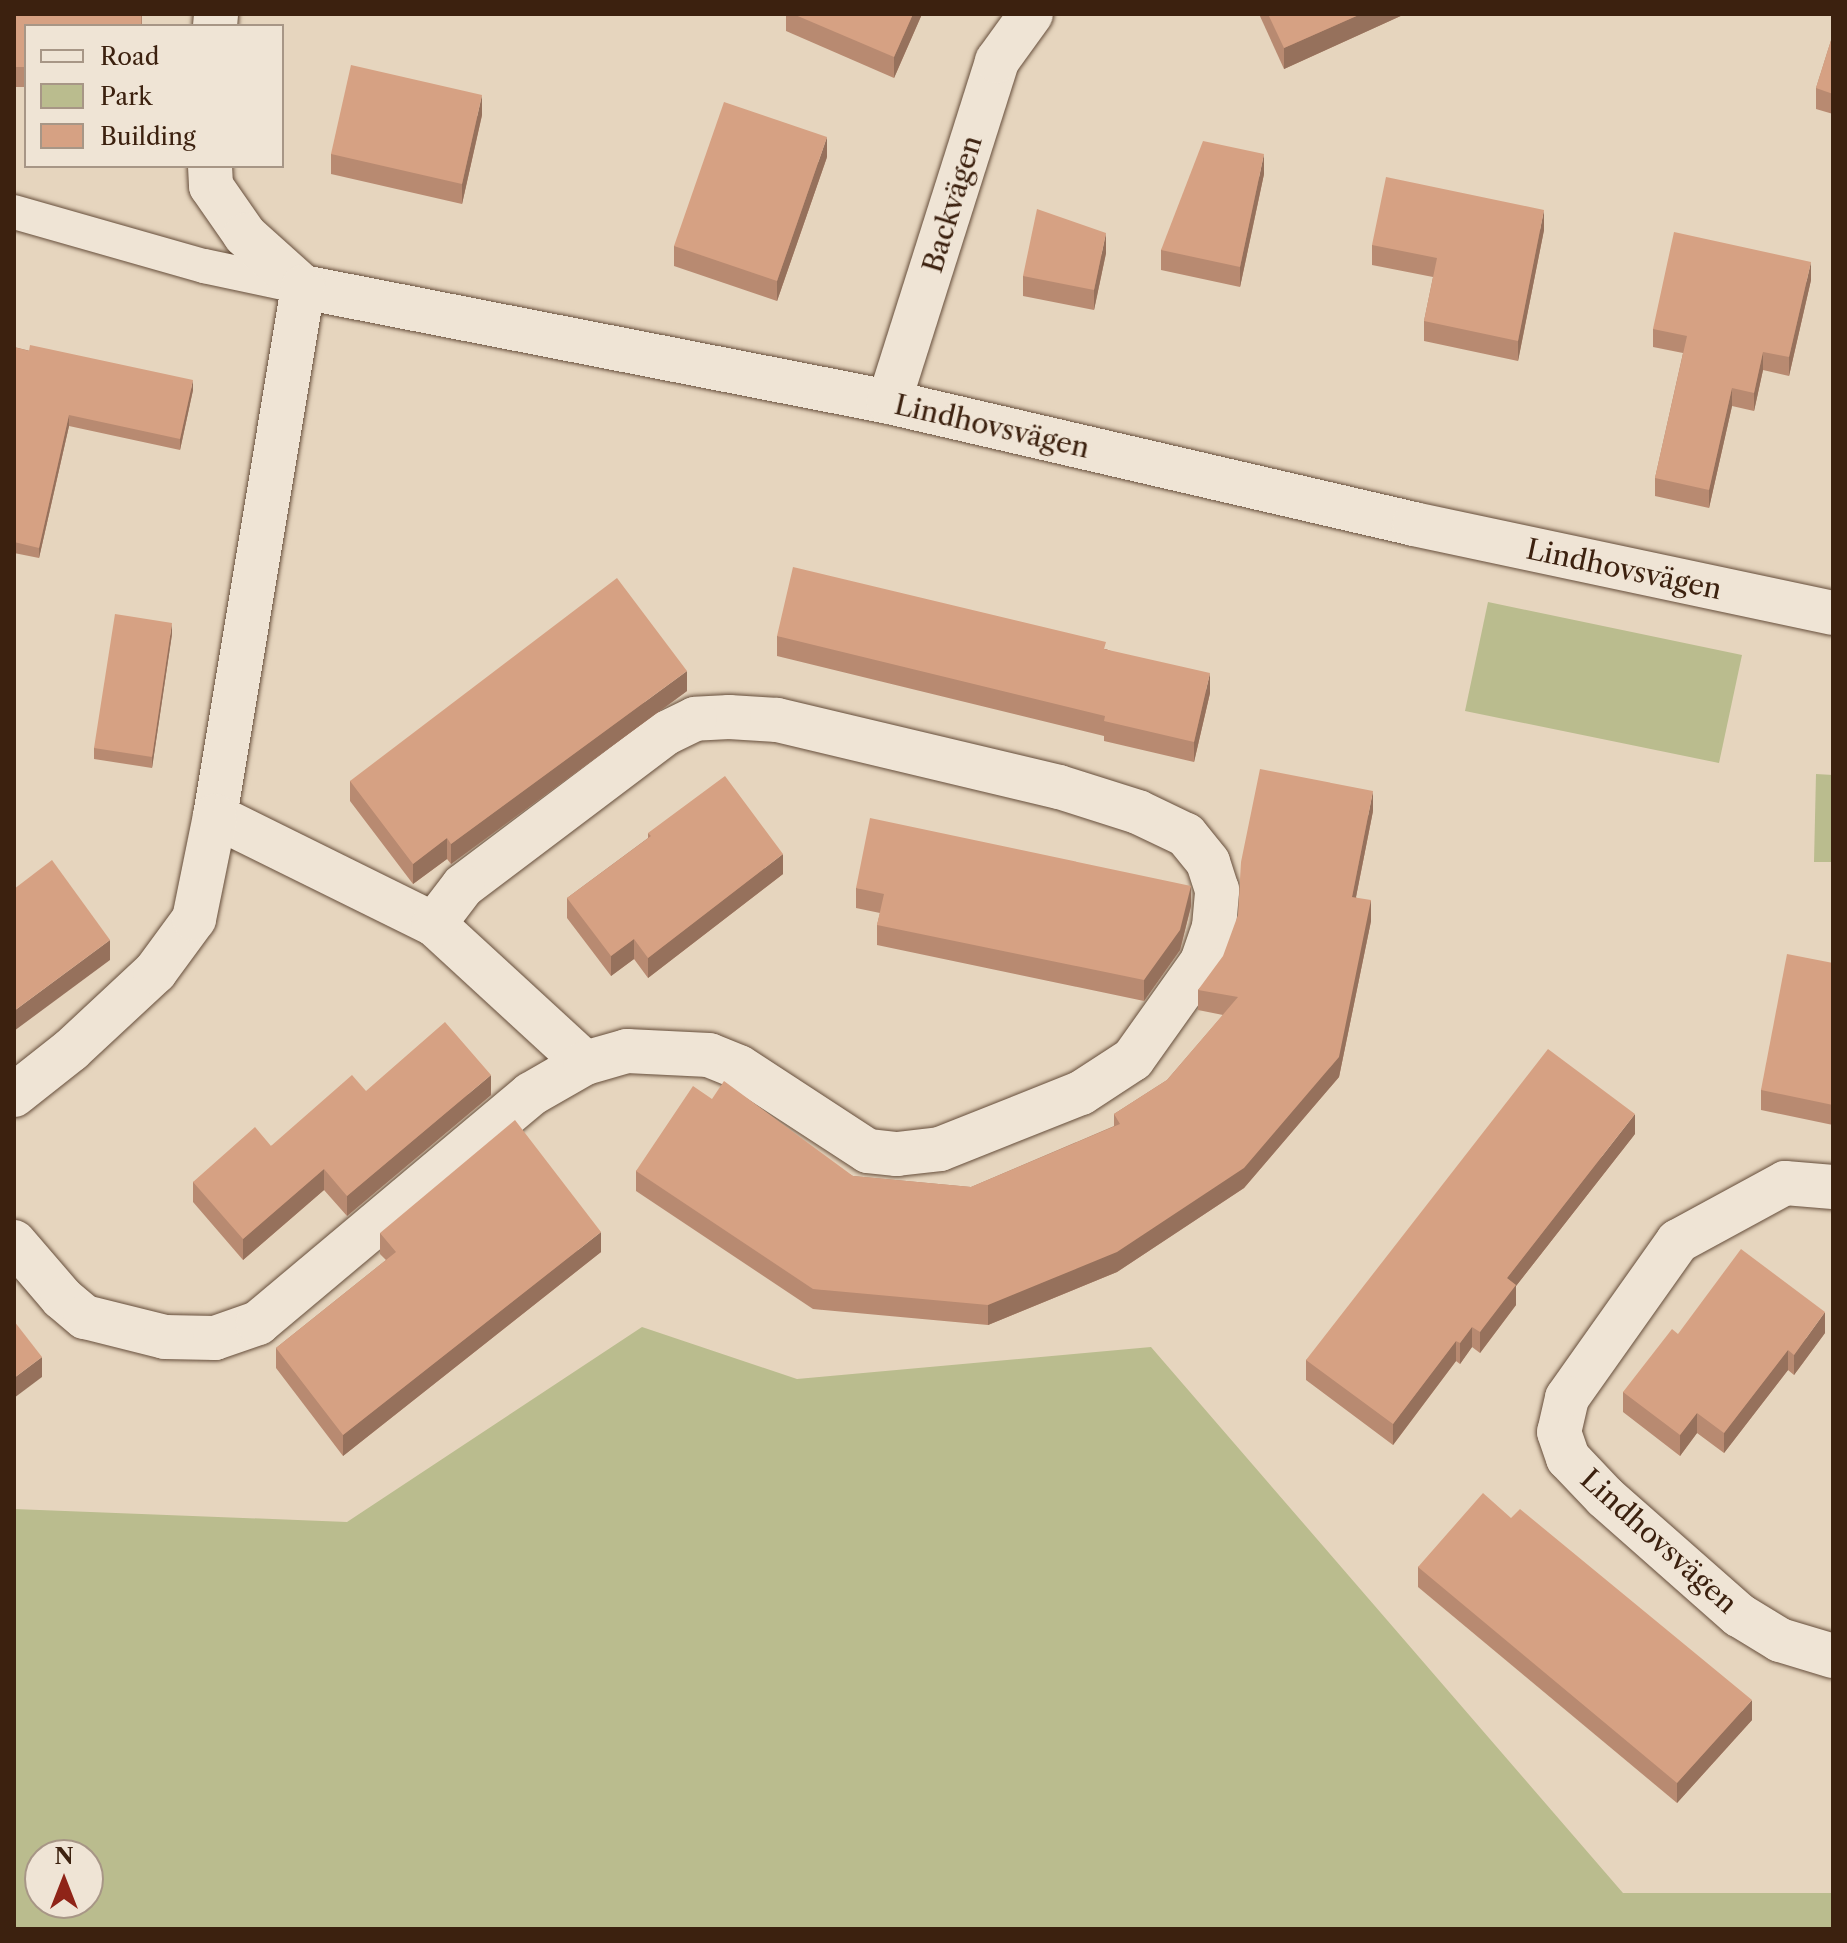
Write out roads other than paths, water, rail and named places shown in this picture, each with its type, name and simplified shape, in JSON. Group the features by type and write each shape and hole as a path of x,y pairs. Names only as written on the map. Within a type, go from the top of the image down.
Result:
{"street":[{"name":"Backvägen","path":"889,402 997,61 1031,14"},
{"path":"14,1095 71,1050 155,972 194,919 215,816 303,287 245,235 211,186 210,168"},
{"name":"Lindhovsvägen","path":"303,287 889,402 1414,524 1833,613"},
{"path":"14,1242 62,1298 85,1317 165,1337 215,1338 258,1323 531,1094 585,1063 627,1051 709,1055 768,1082 805,1112 868,1151 897,1154 940,1149 1081,1093 1133,1059 1202,962 1214,927 1217,890 1208,862 1186,835 1138,812 1059,787 777,720 729,717 695,719 666,733 463,886 434,924"},
{"path":"215,816 434,924 585,1063"},
{"name":"Lindhovsvägen","path":"1833,1187 1785,1183 1758,1193 1678,1241 1567,1398 1559,1432 1568,1458 1605,1497 1739,1615 1780,1640 1833,1656"}],"lane":[{"path":"14,212 204,266 303,287"}]}
